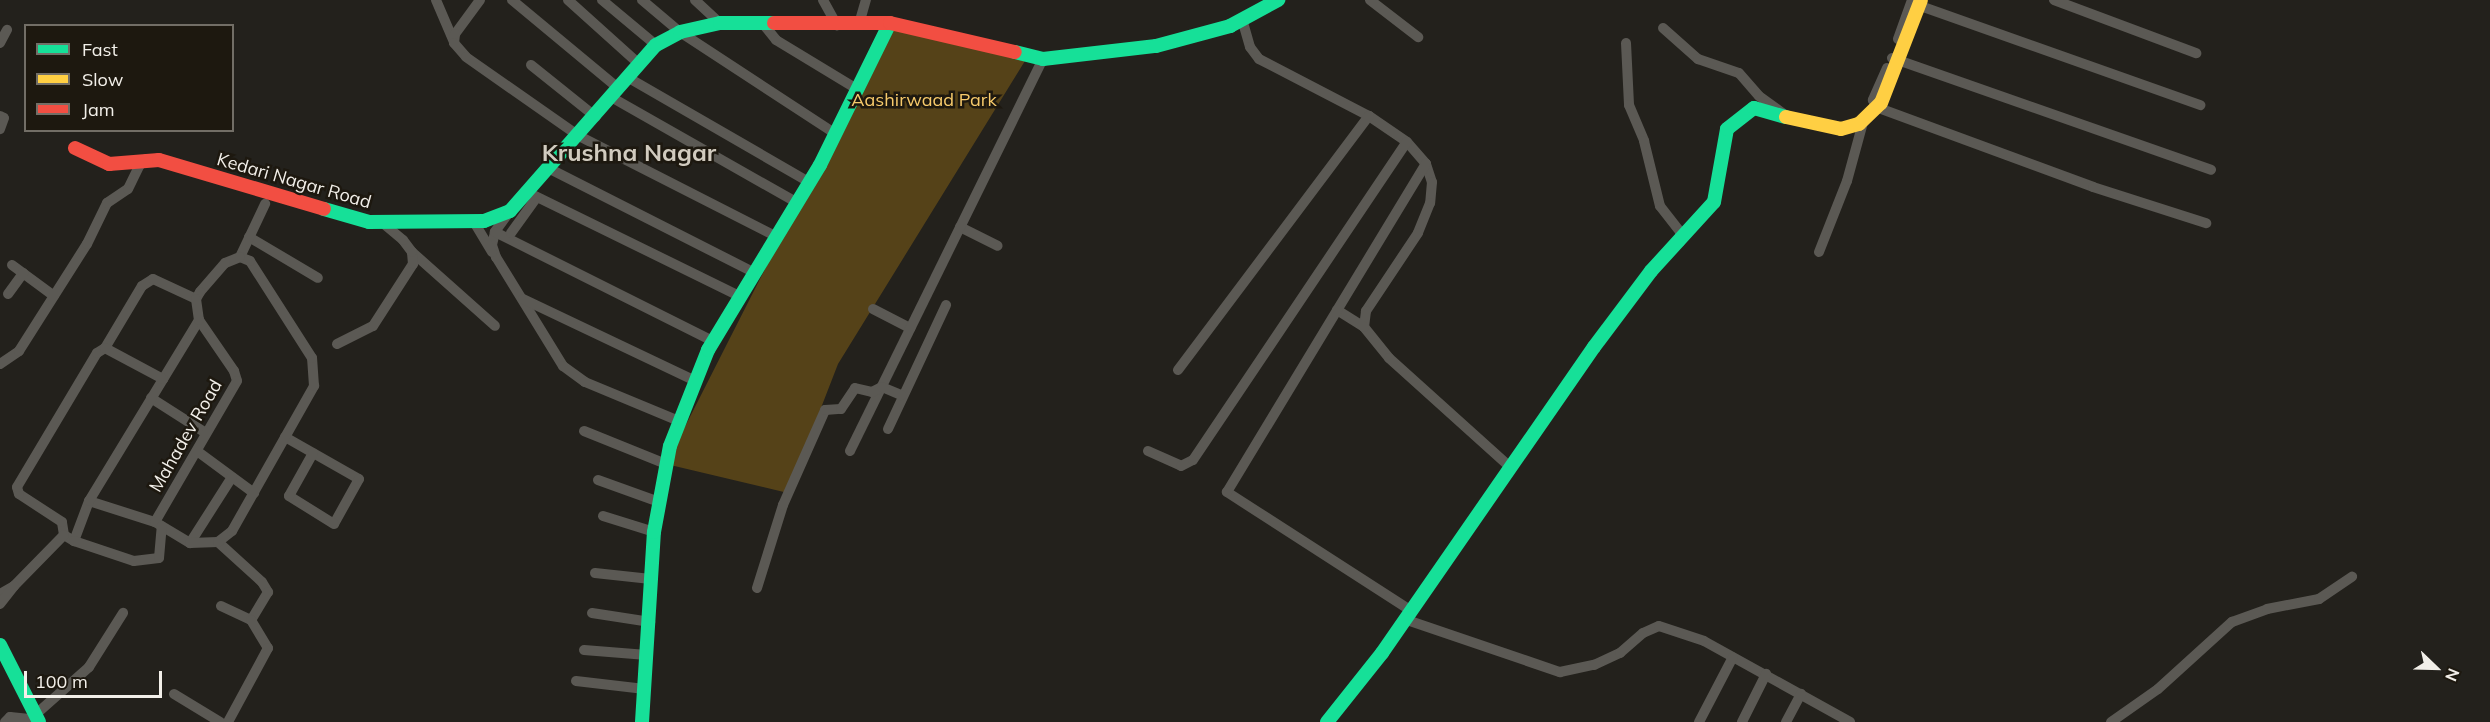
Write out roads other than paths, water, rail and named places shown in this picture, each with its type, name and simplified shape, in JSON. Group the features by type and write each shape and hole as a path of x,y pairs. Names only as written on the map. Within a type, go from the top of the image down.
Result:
{"street":[{"path":"436,0 454,43 466,57 579,136 775,236"},
{"path":"454,43 459,26 480,0"},
{"path":"512,0 615,93 796,202"},
{"path":"568,0 639,64"},
{"path":"602,0 656,45"},
{"path":"642,0 680,32 836,134"},
{"path":"696,0 720,23"},
{"path":"824,0 837,25"},
{"path":"858,24 866,0"},
{"name":"Kedari Nagar Road","path":"75,148 109,165 147,159 358,219 383,223 474,222 510,211 533,195 550,169 596,117 627,77 656,45 680,32 720,23 764,26 890,23 1042,58 1156,46 1242,19 1278,0"},
{"path":"1370,0 1418,37"},
{"path":"2054,0 2196,53"},
{"path":"1327,722 1383,653 1407,614 1483,511 1509,466 1651,271 1680,242 1714,202 1727,129 1754,108 1840,129 1864,118 1876,107 1916,2 2200,105"},
{"path":"1242,19 1250,47 1259,58 1369,116 1407,142 1426,164 1432,182 1426,213 1418,233 1366,311 1364,327 1367,336 1389,358 1509,466"},
{"path":"642,722 654,532 666,465 680,421 713,341 836,134 890,23"},
{"path":"764,26 776,40 857,89"},
{"path":"1663,28 1698,59 1739,73 1760,96 1787,116"},
{"path":"0,43 7,30"},
{"path":"1626,43 1629,105 1644,141 1660,206 1680,232 1680,242"},
{"path":"850,451 1042,58"},
{"path":"1895,59 2211,170"},
{"path":"531,65 596,117"},
{"path":"627,77 809,182"},
{"path":"1876,107 2093,187 2206,223"},
{"path":"0,116 4,118 0,129"},
{"path":"1178,370 1369,116"},
{"path":"1819,252 1847,181 1864,118"},
{"path":"1148,451 1181,466 1193,460 1407,142"},
{"path":"0,364 19,351 87,244 107,203 128,189 139,166 147,159"},
{"path":"1426,164 1227,492 1407,614 1560,672 1594,665 1620,652 1643,633 1659,626 1686,634 1733,657 1801,694 1836,719 1850,722"},
{"path":"550,169 753,272"},
{"path":"511,233 533,195 739,296"},
{"path":"240,257 265,204"},
{"path":"496,257 492,245 495,232 510,211"},
{"path":"474,222 563,366 585,382 680,421"},
{"path":"383,223 411,252 495,326"},
{"path":"960,227 998,246"},
{"path":"495,232 713,341"},
{"path":"249,237 318,278"},
{"path":"337,344 373,326 390,293 408,274 413,264 411,252"},
{"path":"0,604 14,586 69,538 89,501 199,320 196,299 225,263 240,257 250,261 312,358 314,386 232,531 218,542 190,543 159,524 89,501"},
{"path":"12,265 54,296"},
{"path":"8,294 23,273"},
{"path":"69,538 62,522 19,494 17,487 97,353 105,348 142,286 153,279 196,299"},
{"path":"522,299 696,381"},
{"path":"888,429 901,395 946,305"},
{"path":"873,309 910,328"},
{"path":"1337,310 1364,327"},
{"name":"Mahadev Road","path":"69,538 134,561 159,558 159,524 206,432 237,378 199,320"},
{"path":"105,348 163,379"},
{"path":"757,588 783,505 825,411 841,409 855,388 872,392 882,387 901,395"},
{"path":"151,398 206,432"},
{"path":"584,431 666,465"},
{"path":"285,437 313,453 359,480 334,524 289,496 313,453"},
{"path":"197,451 254,493"},
{"path":"190,543 232,477"},
{"path":"598,480 659,502"},
{"path":"603,516 654,532"},
{"path":"218,542 262,582 268,592 252,618"},
{"path":"595,573 651,579"},
{"path":"2115,721 2158,689 2232,622 2267,609 2319,599 2352,577"},
{"path":"0,594 14,586"},
{"path":"221,606 252,618 268,643 267,654 228,722"},
{"path":"5,722 10,717 32,719 89,667 123,613"},
{"path":"592,613 650,622"},
{"path":"0,645 32,719"},
{"path":"584,650 647,655"},
{"path":"1699,722 1733,657"},
{"path":"1742,722 1766,674"},
{"path":"576,681 645,689"},
{"path":"174,694 220,722"},
{"path":"1786,722 1801,694"}],"district":[{"name":"Krushna Nagar","path":"629,153"}],"park label":[{"name":"Aashirwaad Park","path":"924,100"}]}
